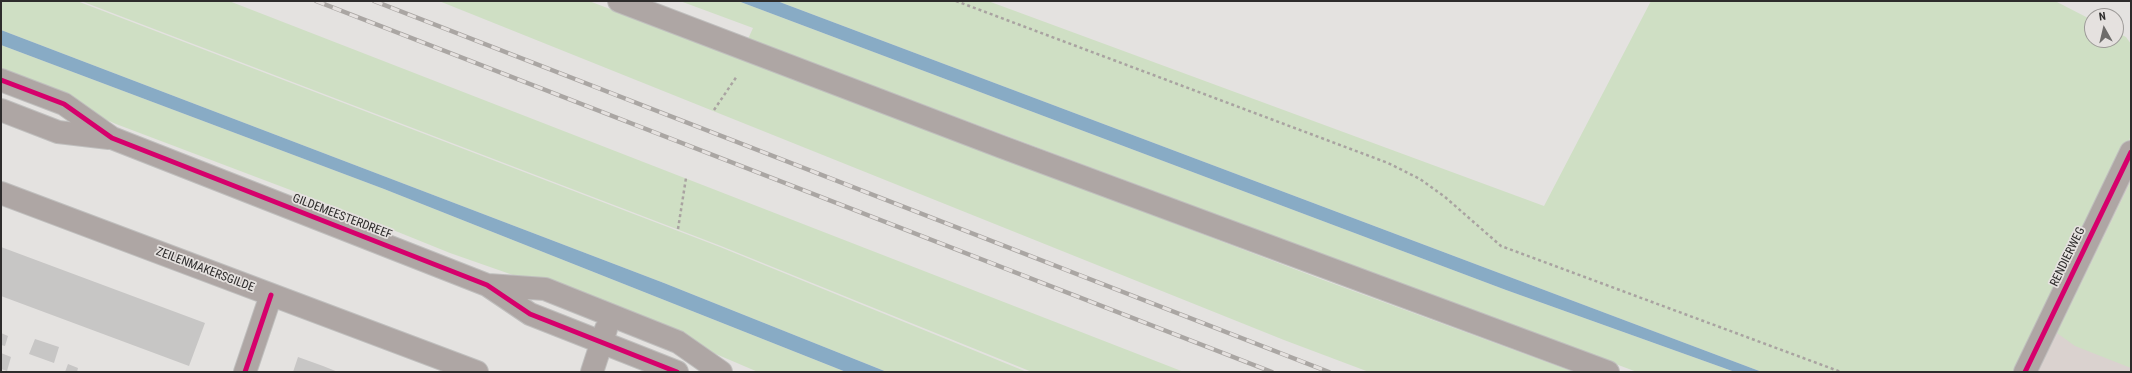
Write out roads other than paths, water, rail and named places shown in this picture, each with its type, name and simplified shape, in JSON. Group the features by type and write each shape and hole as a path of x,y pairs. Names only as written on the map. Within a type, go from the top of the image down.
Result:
{"street":[{"path":"619,1 1017,152 1608,372"},
{"name":"GILDEMEESTERDREEF","path":"1,80 64,104 112,138 487,285 530,314 677,372"},
{"name":"GILDEMEESTERDREEF","path":"1,110 58,132 112,138"},
{"name":"RENDIERWEG","path":"2025,372 2131,152"},
{"name":"ZEILENMAKERSGILDE","path":"1,193 476,372"},
{"name":"GILDEMEESTERDREEF","path":"487,285 545,290 678,342 721,372"},
{"path":"245,372 272,295"},
{"path":"592,372 612,315"}],"water":[{"path":"738,1 777,1 1762,372 1735,372 1506,290"},
{"path":"1,30 664,283 887,372 846,372 384,189 1,45"}],"railway":[{"path":"316,1 1272,372"},
{"path":"374,1 1329,372"}]}
